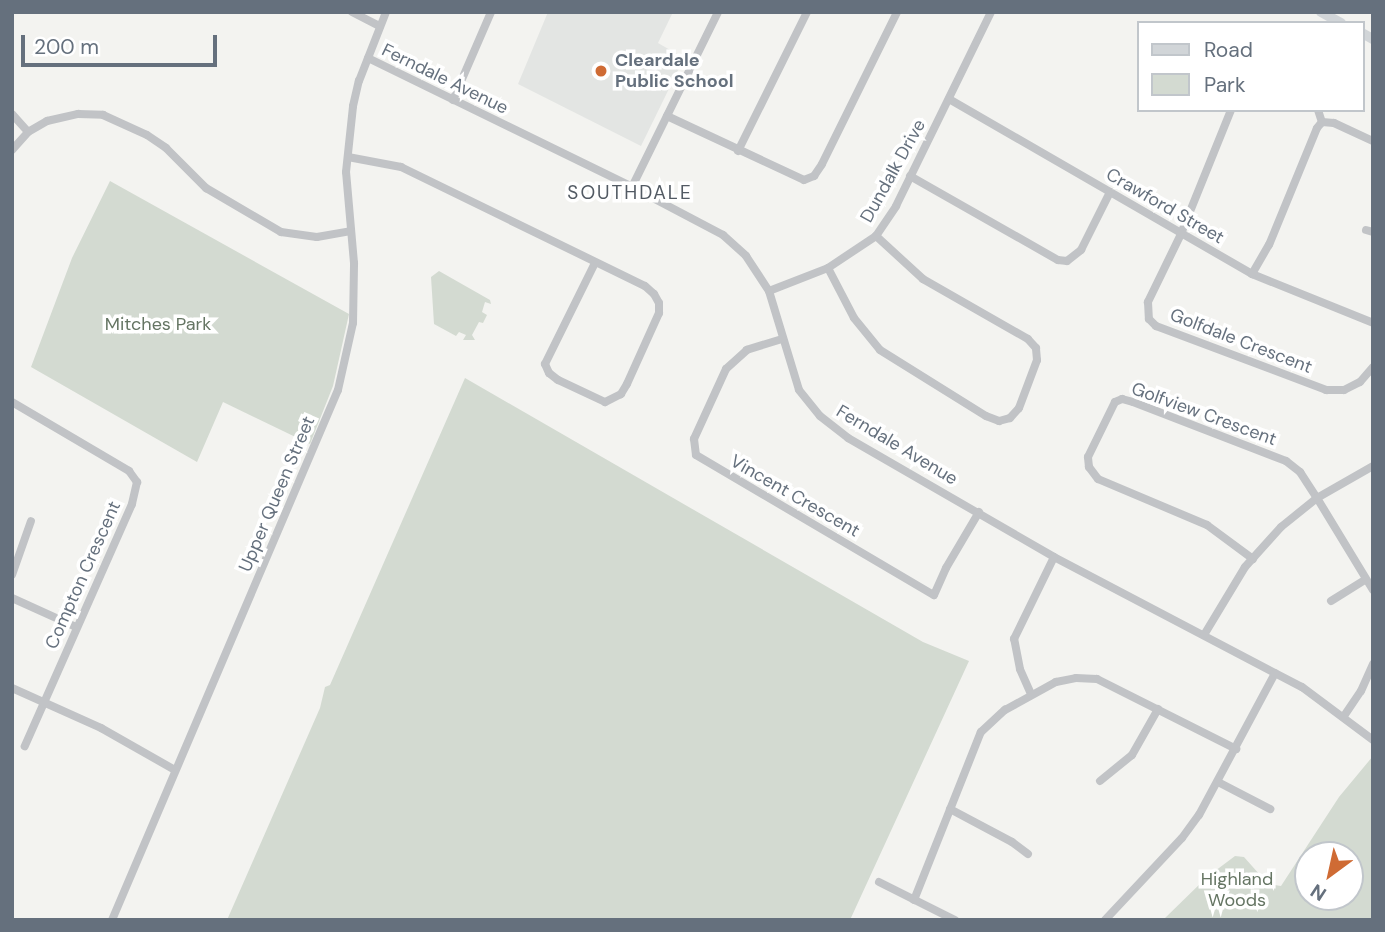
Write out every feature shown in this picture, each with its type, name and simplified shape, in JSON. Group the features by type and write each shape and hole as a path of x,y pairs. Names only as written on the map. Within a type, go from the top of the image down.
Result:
{"main road":[{"path":"1321,12 1337,21"}],"street":[{"path":"352,12 380,26"},
{"name":"Upper Queen Street","path":"112,920 338,390 353,323 348,157 353,106 386,12"},
{"path":"453,100 491,12"},
{"path":"632,187 718,12"},
{"path":"738,151 807,12"},
{"path":"667,116 792,177 804,180 814,176 897,12"},
{"name":"Dundalk Drive","path":"769,291 828,268 876,236 910,176 991,12"},
{"name":"Ferndale Avenue","path":"368,58 632,187 723,235 746,256 769,291 799,390 820,416 848,438 1054,557 1275,673 1344,716 1373,740"},
{"name":"Crawford Street","path":"949,99 1252,274 1373,323"},
{"name":"Golfdale Crescent","path":"1230,112 1181,234 1148,302 1149,319 1156,326 1326,390 1344,390 1360,382 1373,367"},
{"path":"1319,112 1322,122"},
{"path":"12,114 27,132"},
{"path":"12,150 27,132 47,121 78,114 103,116 147,135 206,188 281,232 317,237 350,231"},
{"path":"1322,122 1334,123 1373,141"},
{"path":"1252,274 1269,245 1312,138 1322,122"},
{"path":"348,157 401,167 645,286 659,303 659,313 621,394 605,402 558,380 549,373 545,364 595,263"},
{"path":"910,176 1030,245 1067,261 1081,250 1110,192"},
{"path":"828,268 854,318 880,351 986,416 999,421 1010,418 1019,408 1037,360 1036,348 1028,339 923,279 876,236"},
{"name":"Vincent Crescent","path":"782,339 747,350 726,369 694,439 696,455 934,594 979,512"},
{"name":"Golfview Crescent","path":"1253,559 1207,525 1098,479 1089,467 1088,457 1115,401 1122,399 1133,402 1286,461 1300,472 1317,498"},
{"name":"Compton Crescent","path":"12,402 129,471 137,482 132,504 25,746"},
{"path":"1204,635 1253,559 1281,527 1317,498 1373,466"},
{"path":"1317,498 1373,590"},
{"path":"12,575 31,521"},
{"path":"1031,694 1020,669 1014,639 1054,557"},
{"path":"1331,601 1366,580"},
{"path":"12,598 76,627"},
{"path":"1344,716 1361,691 1373,664"},
{"path":"1105,920 1182,838 1218,782 1275,673"},
{"path":"914,900 981,732 997,716 1031,694 1076,677 1097,679 1236,749"},
{"path":"12,688 101,728 175,770"},
{"path":"1100,781 1132,755 1158,709"},
{"path":"1218,782 1270,809"},
{"path":"950,809 1012,842 1028,854"},
{"path":"879,882 955,920"}],"shaded area":[{"name":"Cleardale Public School","path":"548,12 673,12 658,43 684,58 641,146 518,84"}],"green space":[{"name":"Mitches Park","path":"110,181 349,314 333,386 310,444 223,402 197,462 31,367 72,258"},
{"path":"439,271 490,300 491,304 485,302 482,312 487,315 483,323 479,322 472,335 475,340 463,340 466,335 459,332 456,336 434,324 431,277"},
{"path":"465,378 923,642 969,661 850,920 227,920 320,708 325,687 330,685"},
{"name":"Highland Woods","path":"1373,756 1373,920 1164,919 1207,877 1235,856 1244,857 1268,884 1281,886 1294,866 1294,911 1364,911 1364,841 1310,841 1339,797"}],"place":[{"name":"Cleardale Public School","path":"601,71"}],"district":[{"name":"SOUTHDALE","path":"630,193"}]}
